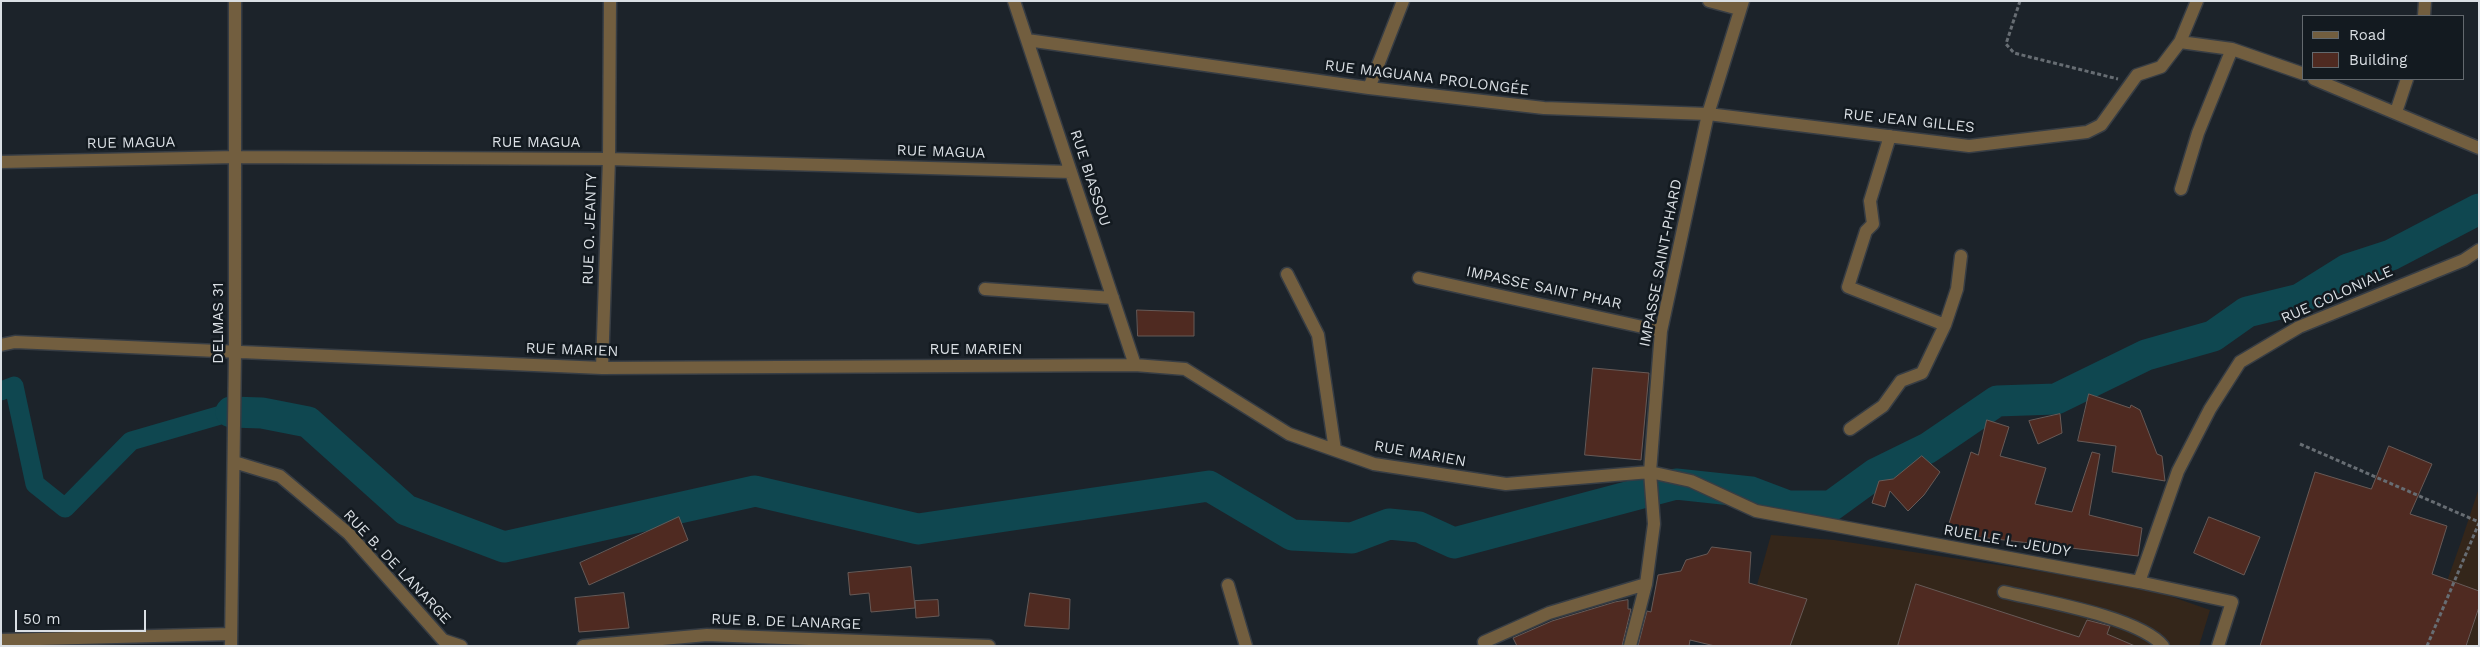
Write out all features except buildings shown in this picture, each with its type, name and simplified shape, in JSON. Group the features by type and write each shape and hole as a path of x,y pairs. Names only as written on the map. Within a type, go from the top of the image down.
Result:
{"street":[{"name":"DELMAS 31","path":"231,640 235,382 235,1"},
{"name":"RUE O. JEANTY","path":"602,368 609,160 610,1"},
{"name":"RUE BIASSOU","path":"1014,1 1135,366"},
{"path":"1369,88 1403,1"},
{"path":"1709,1 1741,5"},
{"name":"RUE JEAN GILLES","path":"1826,128 1969,146 2087,132 2101,125 2137,75 2161,67 2180,42 2197,1"},
{"path":"2424,15 2425,1"},
{"name":"IMPASSE SAINT-PHARD","path":"1630,646 1646,584 1654,524 1650,472 1661,331 1708,114 1741,5"},
{"name":"RUE MAGUANA PROLONGÉE","path":"1027,40 1369,88 1544,108 1708,114 1826,128"},
{"path":"2180,42 2232,50 2302,73"},
{"path":"2181,189 2198,133 2232,50"},
{"path":"2316,80 2479,148"},
{"path":"2396,112 2407,80"},
{"path":"1890,136 1870,201 1872,224 1866,231 1848,288 1945,325"},
{"name":"RUE MAGUA","path":"1,162 236,157 609,160 1071,172"},
{"name":"RUE COLONIALE","path":"2139,582 2178,471 2210,409 2240,362 2299,327 2464,260 2479,250"},
{"path":"1850,429 1883,406 1901,381 1922,373 1945,325 1957,290 1961,256"},
{"path":"1287,274 1318,335 1335,450"},
{"name":"IMPASSE SAINT PHAR","path":"1420,278 1661,331"},
{"path":"985,289 1113,298"},
{"name":"RUE MARIEN","path":"1,345 14,342 602,368 1135,366 1185,370 1289,434 1374,464 1506,484 1650,472 1691,481"},
{"name":"RUE B. DE LANARGE","path":"234,462 280,476 349,534 443,640 461,646"},
{"name":"RUELLE L. JEUDY","path":"1691,481 1756,511 2139,582 2232,602 2218,646"},
{"path":"1484,642 1548,613 1646,584"},
{"path":"1228,585 1246,646"},
{"path":"2004,592 2080,610 2133,627 2156,637 2163,646"},
{"name":"RUE B. DE LANARGE","path":"583,646 707,635 989,646"},
{"path":"1,640 231,640"}],"path":[{"path":"2020,1 2006,44 2014,53 2133,83"},
{"path":"2300,444 2479,522 2427,646"}],"shaded area":[{"path":"2479,488 2479,646 2424,646 2462,539"},
{"path":"1771,535 1834,540 2144,587 2210,610 2199,646 1740,646"}],"waterway":[{"path":"231,412 262,413 308,422 406,510 504,547 755,491 918,529 1209,486 1292,535 1352,538 1389,524 1419,527 1454,543 1676,484 1751,492 1788,506 1831,506 1875,474 1928,448 1997,401 2056,399 2146,355 2213,336 2247,312 2300,299 2348,269 2391,255 2479,209"},
{"path":"1,391 14,386 35,484 65,508 131,441 231,412"}]}
